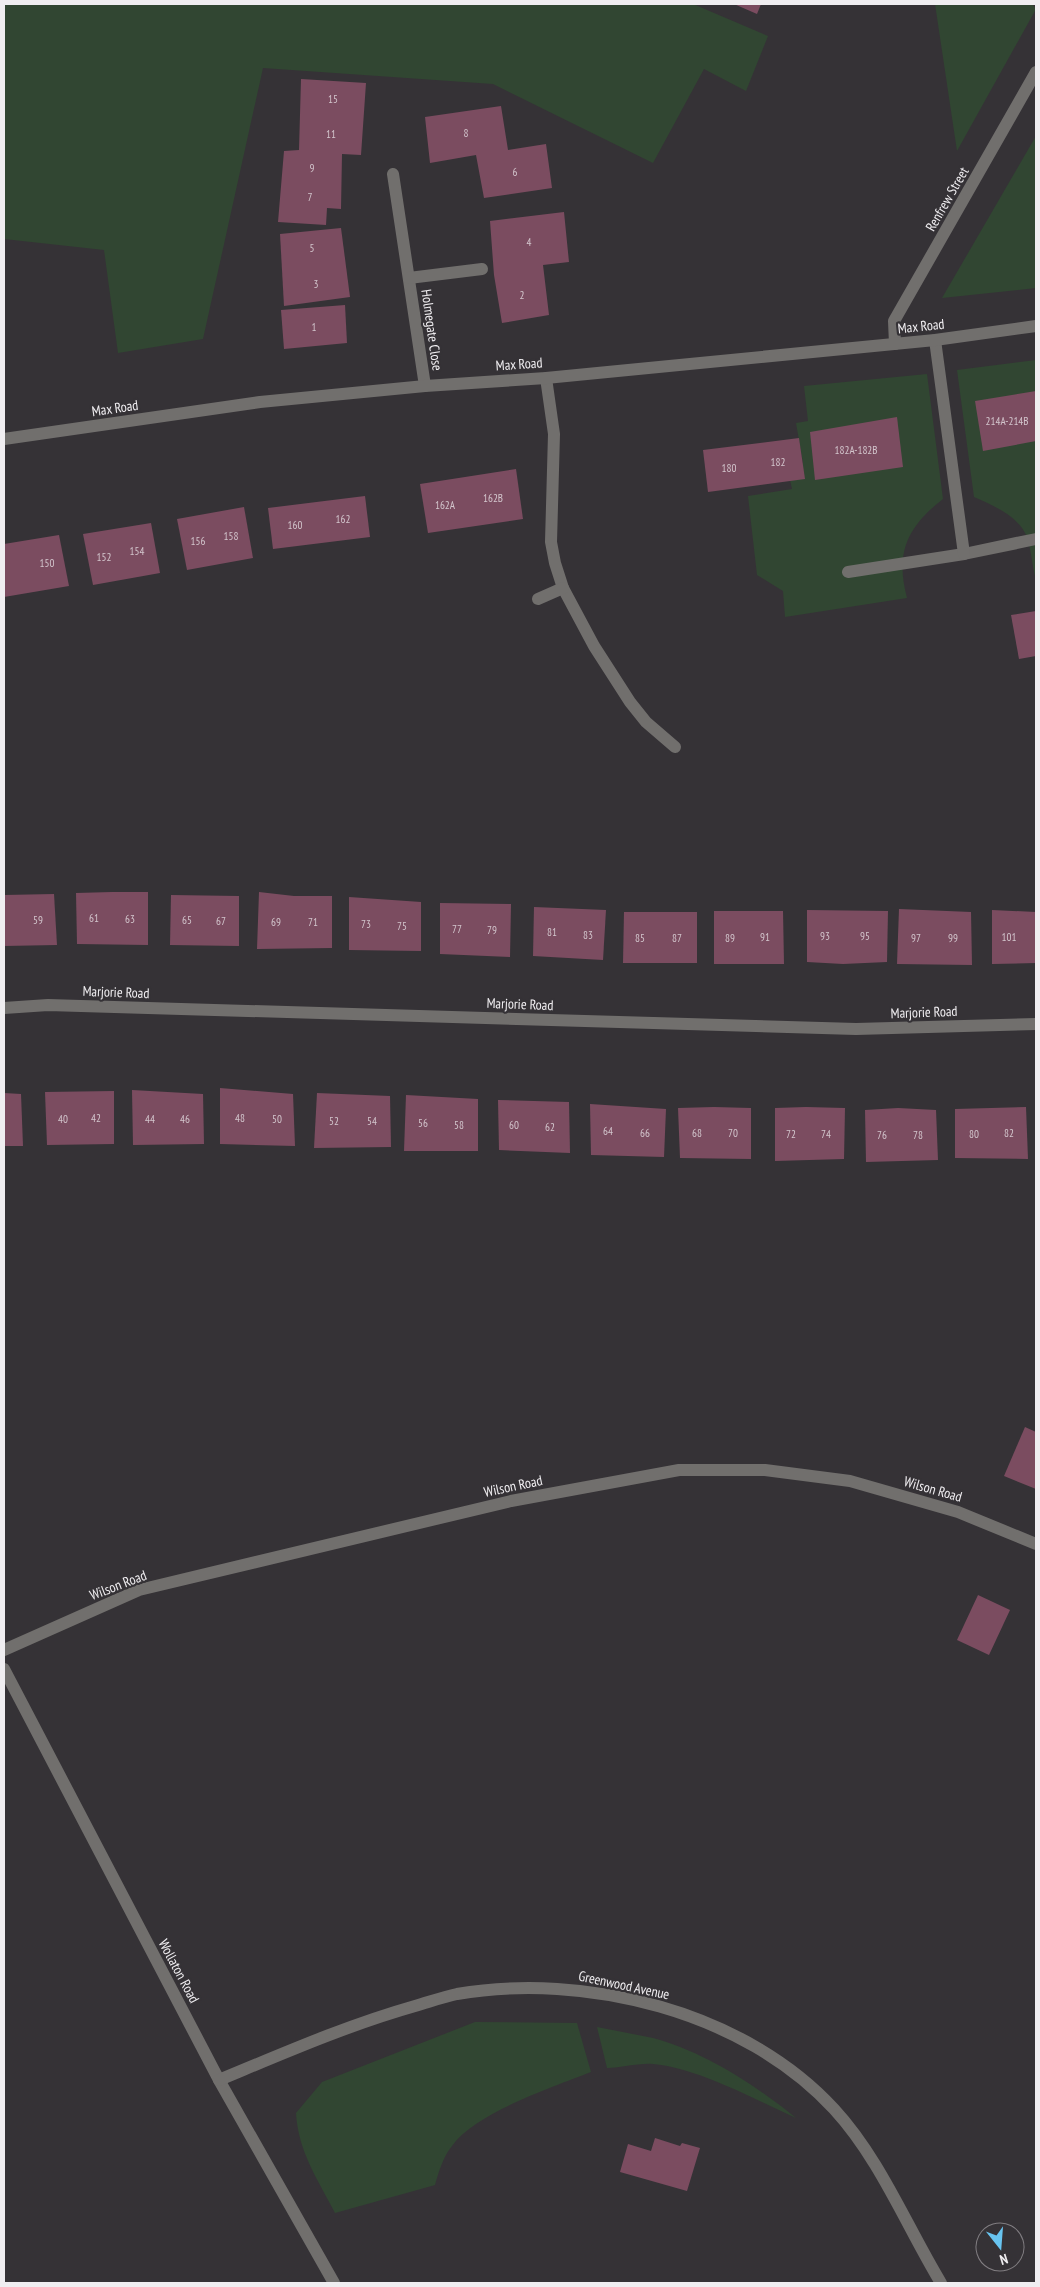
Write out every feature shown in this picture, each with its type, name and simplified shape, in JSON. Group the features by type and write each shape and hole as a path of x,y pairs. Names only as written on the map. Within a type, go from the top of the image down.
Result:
{"street":[{"name":"Renfrew Street","path":"895,344 894,321 1036,72"},
{"name":"Holmegate Close","path":"393,174 425,386"},
{"name":"Holmegate Close","path":"409,278 482,269"},
{"name":"Max Road","path":"4,439 260,402 425,386 546,378 895,344 1036,326"},
{"path":"935,340 964,554"},
{"path":"546,378 554,434 551,542 555,564 563,588 594,646 630,702 646,722 675,747"},
{"path":"848,572 964,554 1036,539"},
{"path":"538,599 563,588"},
{"name":"Marjorie Road","path":"4,1008 68,1006 856,1030 1036,1024"},
{"name":"Wilson Road","path":"4,1650 139,1590 510,1500 678,1470 766,1470 850,1481 958,1512 1036,1544"},
{"name":"Wollaton Road","path":"4,1669 219,2080 334,2283"},
{"name":"Greenwood Avenue","path":"219,2080 336,2031 455,1994 511,1988 561,1988 610,1995 663,2007 719,2028 766,2052 804,2080 835,2109 868,2154 941,2283"}],"green space":[{"path":"4,4 693,4 768,36 746,91 704,69 653,163 493,84 263,68 203,339 118,353 104,250 4,239"},
{"path":"935,4 1032,4 1036,9 957,151"},
{"path":"1036,136 1036,288 942,298"},
{"path":"1036,360 1035,576 1027,537 1018,523 1004,512 974,497 957,370"},
{"path":"927,374 943,499 920,520 907,542 902,567 907,598 785,617 783,591 757,575 748,496 792,489 787,466 803,463 796,423 808,421 804,386"},
{"path":"475,2022 577,2023 591,2072 516,2102 478,2123 463,2134 449,2150 435,2185 335,2213 305,2153 296,2113 322,2082"},
{"path":"597,2027 653,2038 691,2051 747,2082 796,2118 726,2085 688,2071 653,2064 607,2068"}],"building":[{"path":"734,4 761,4 757,14"},
{"path":"301,79 366,83 361,155 342,154 341,209 327,208 326,225 278,222 284,151 299,150"},
{"path":"501,106 508,150 546,144 552,188 484,198 476,155 430,163 425,117"},
{"path":"564,212 569,262 543,265 549,315 502,323 494,275 490,221"},
{"path":"341,228 350,297 284,306 280,234"},
{"path":"345,305 347,343 284,349 281,310"},
{"path":"1036,391 1036,441 983,451 975,401"},
{"path":"897,417 903,467 815,480 810,432"},
{"path":"799,438 805,479 708,492 703,450"},
{"path":"516,469 523,519 428,533 420,484"},
{"path":"365,496 370,537 273,549 268,508"},
{"path":"244,507 253,558 187,570 177,519"},
{"path":"151,523 160,573 93,585 83,534"},
{"path":"59,535 69,586 4,597 4,544"},
{"path":"1036,611 1036,656 1019,659 1011,615"},
{"path":"148,892 148,945 77,944 76,893"},
{"path":"259,892 294,896 332,896 332,948 257,949"},
{"path":"54,894 57,945 4,946 4,895"},
{"path":"171,895 239,896 239,946 170,945"},
{"path":"349,897 421,902 421,951 349,950"},
{"path":"440,903 511,904 510,957 440,954"},
{"path":"534,907 606,910 603,960 533,956"},
{"path":"899,909 971,912 972,965 897,964"},
{"path":"807,910 888,911 887,962 843,964 807,962"},
{"path":"992,910 1036,912 1036,963 992,964"},
{"path":"714,911 783,911 784,964 714,964"},
{"path":"624,912 697,912 697,963 623,963"},
{"path":"220,1088 293,1094 295,1146 220,1144"},
{"path":"132,1090 203,1094 204,1144 133,1145"},
{"path":"114,1091 114,1144 47,1145 45,1092"},
{"path":"4,1093 21,1094 23,1146 4,1146"},
{"path":"317,1093 390,1096 391,1147 314,1148"},
{"path":"406,1095 478,1099 478,1151 404,1151"},
{"path":"498,1100 569,1102 570,1153 499,1150"},
{"path":"590,1104 666,1109 664,1157 591,1155"},
{"path":"1026,1107 1028,1159 955,1158 955,1109"},
{"path":"678,1108 751,1108 751,1159 680,1158"},
{"path":"775,1108 845,1108 844,1159 775,1161"},
{"path":"898,1108 936,1110 938,1160 866,1162 865,1110"},
{"path":"1025,1427 1036,1432 1036,1489 1004,1476"},
{"path":"978,1595 1010,1610 989,1655 957,1640"},
{"path":"655,2138 680,2146 682,2143 700,2148 687,2191 620,2172 628,2144 651,2151"}]}
